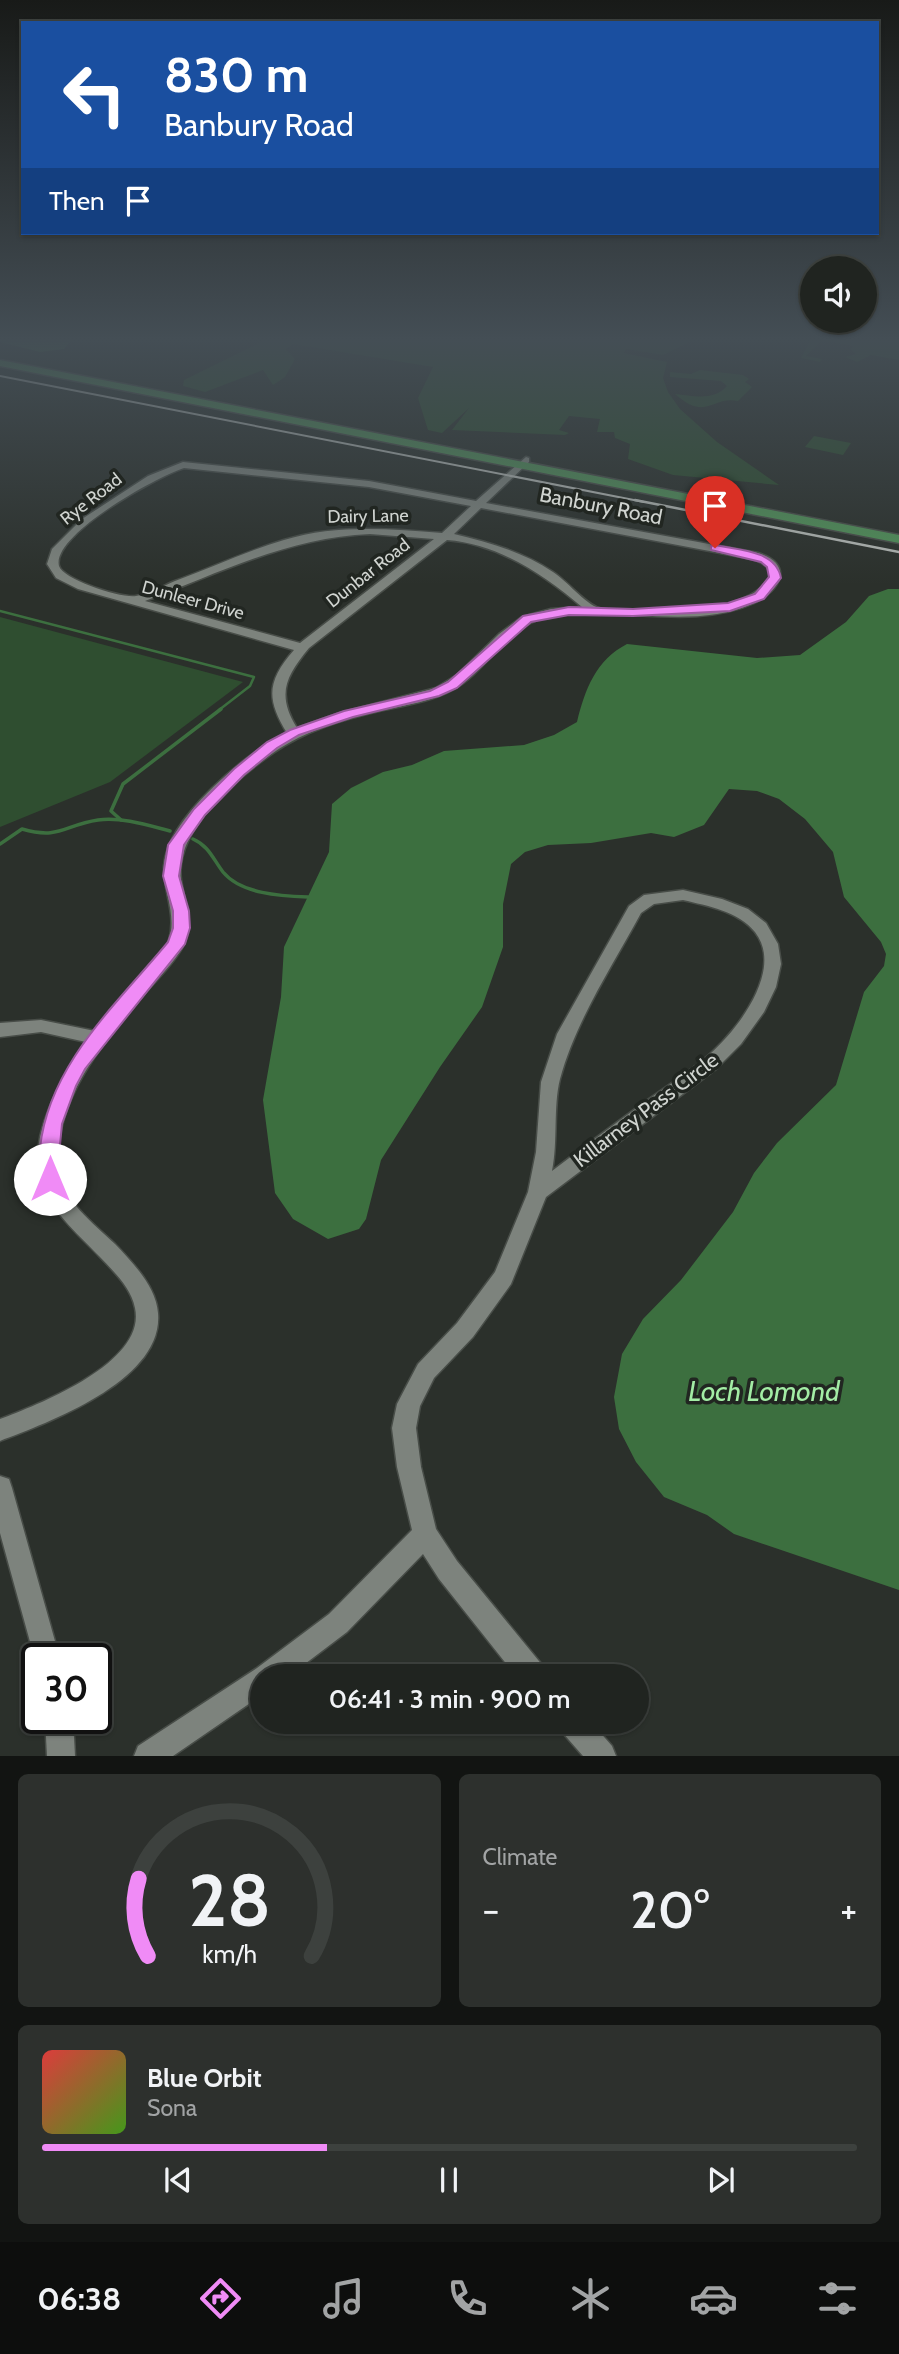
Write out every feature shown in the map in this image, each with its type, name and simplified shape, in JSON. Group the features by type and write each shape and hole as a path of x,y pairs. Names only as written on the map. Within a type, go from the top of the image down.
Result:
{"main road":[{"path":"313,421 899,533"},
{"path":"523,462 899,539"}],"street":[{"name":"Dunbar Road","path":"295,733 276,700 276,691 286,668 302,648 445,536 523,462"},
{"name":"Banbury Road","path":"0,1430 104,1380 127,1362 147,1334 148,1313 142,1295 127,1272 70,1212 54,1186 48,1166 57,1109 78,1064 176,944 181,928 181,911 171,876 171,862 186,830 239,772 272,745 295,733 349,714 435,694 452,685 527,619 552,612 688,611 745,604 765,591 775,573 773,566 765,560 733,552 369,484 190,466"},
{"name":"Rye Road","path":"75,584 61,576 53,564 56,553 68,537 153,474 174,467 190,466"},
{"name":"Dairy Lane","path":"132,601 267,550 314,535 351,530 445,536 478,542 522,558 565,585 595,612"},
{"name":"Dunleer Drive","path":"75,584 302,648"},
{"name":"Killarney Pass Circle","path":"425,1534 409,1467 404,1428 409,1404 426,1371 465,1330 503,1278 538,1192 546,1152 550,1082 566,1034 635,910 650,899 682,895 725,904 750,917 768,936 775,957 773,972 735,1040 709,1065 538,1192"},
{"path":"0,1030 41,1026 99,1038"},
{"path":"0,1488 43,1643"},
{"path":"284,1664 338,1623 425,1534 478,1608 523,1664"},
{"path":"148,1755 250,1688"},
{"path":"60,1734 61,1755"},
{"path":"583,1734 602,1755"}],"shaded area":[{"path":"425,421 455,421 442,433 428,430"},
{"path":"459,421 565,421 559,430 569,433 565,435 452,430"},
{"path":"600,421 693,421 717,442 779,485 673,475 628,459 630,444 615,438 614,432 597,432"},
{"path":"814,436 851,443 843,455 805,447"},
{"path":"0,617 243,682 110,782 0,827"}],"water":[{"name":"Loch Lomond","path":"888,589 899,589 899,1590 734,1534 707,1515 664,1497 636,1462 619,1429 614,1397 622,1354 643,1319 681,1280 733,1212 754,1173 777,1143 836,1085 864,992 884,966 886,954 881,942 844,897 833,852 805,819 779,799 757,791 729,789 704,825 674,837 651,833 591,843 548,845 525,852 511,864 503,904 503,947 482,1007 381,1160 366,1219 359,1229 328,1239 293,1219 275,1193 263,1100 281,997 284,947 329,852 332,804 351,788 383,772 412,765 444,751 524,745 554,735 577,722 593,677 607,658 627,644 757,658 800,655 846,622 869,596"}],"waterway":[{"path":"0,611 254,677 250,686 219,710"},
{"path":"121,820 111,811 123,784 221,709"},
{"path":"0,844 22,829 54,832 107,819 170,831"},
{"path":"193,839 207,849 223,872 240,885 262,892 308,897"}],"railway":[{"path":"230,421 644,502"},
{"path":"635,500 899,552"}],"route":[{"path":"50,1179 48,1166 52,1124 66,1086 78,1064 176,944 181,928 181,911 171,876 171,862 176,845 200,812 239,772 272,745 305,728 349,714 435,694 466,675 520,623 538,615 569,611 633,613 730,607 745,604 760,596 775,578 773,566 765,560 715,548"}]}
